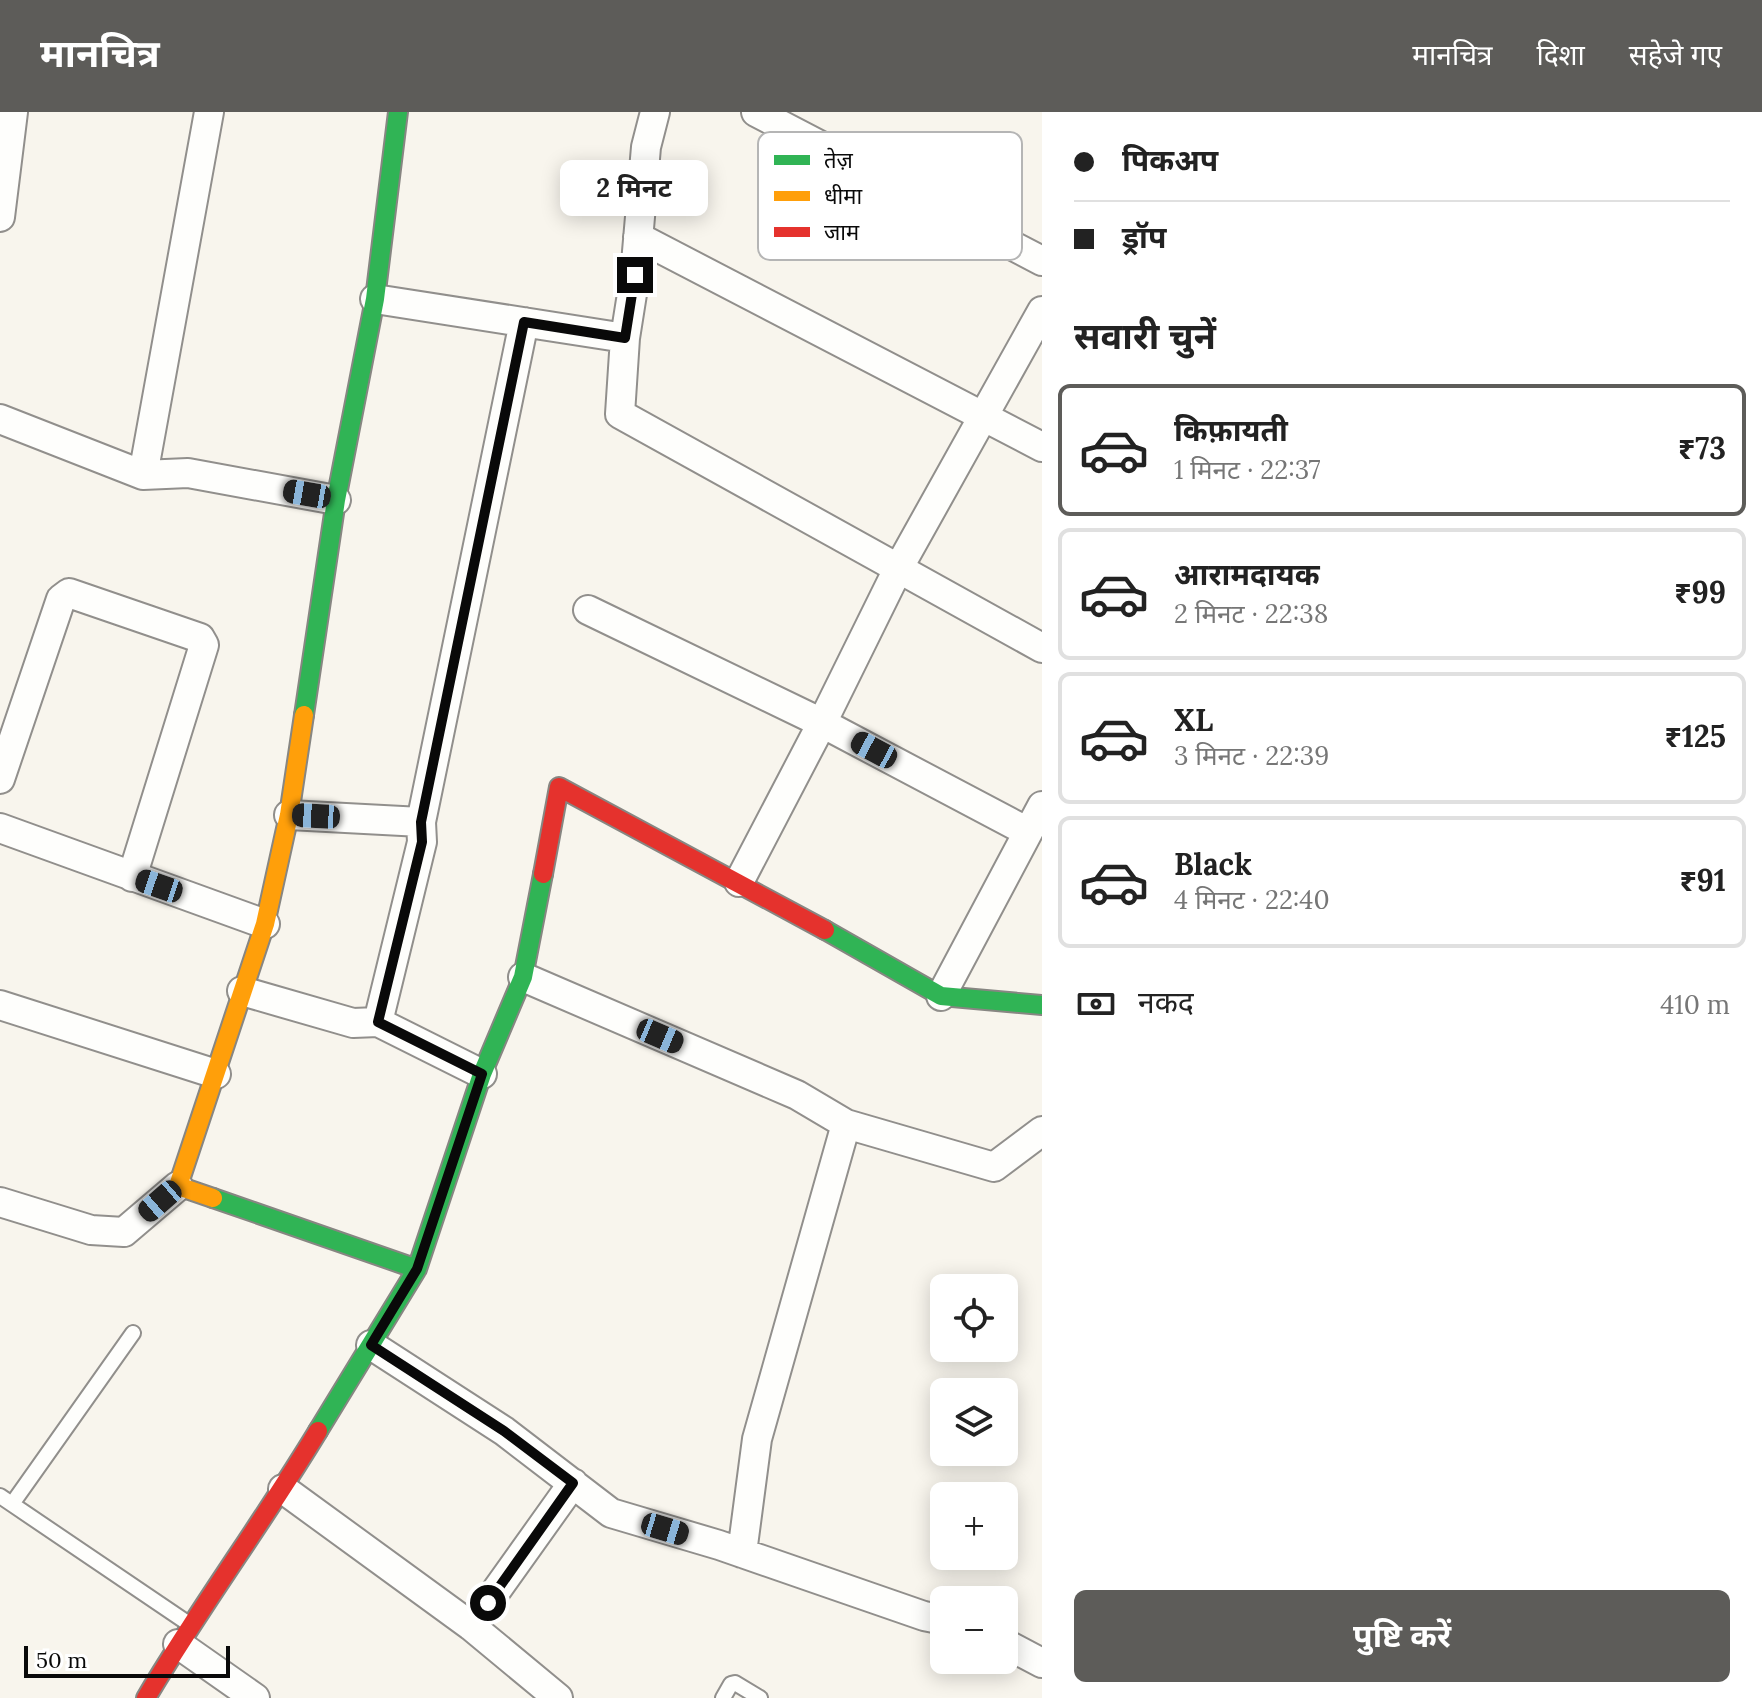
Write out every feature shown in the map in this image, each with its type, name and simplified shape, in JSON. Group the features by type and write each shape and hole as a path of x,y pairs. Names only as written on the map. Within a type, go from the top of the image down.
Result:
{"street":[{"path":"0,217 13,112"},
{"path":"143,475 209,112"},
{"path":"0,1202 91,1230 124,1232 178,1186 265,924 289,815 336,500 375,299 398,112"},
{"path":"655,112 646,147 620,414 1042,648"},
{"path":"756,112 794,132"},
{"path":"638,237 1042,447"},
{"path":"1022,251 1042,261"},
{"path":"375,299 625,338"},
{"path":"739,882 898,569 1042,311"},
{"path":"378,1022 422,842 421,822 524,322"},
{"path":"0,419 143,475 188,473 336,500"},
{"path":"0,779 61,599 69,593 200,638 204,645 132,877"},
{"path":"588,610 822,723 1028,832"},
{"path":"146,1698 283,1489 417,1269 482,1074 523,977 559,787 739,882 941,996 1042,1005"},
{"path":"941,996 1042,806"},
{"path":"289,815 421,822"},
{"path":"0,828 265,924"},
{"path":"523,977 797,1095 846,1124 994,1167 1042,1131"},
{"path":"242,991 353,1023 378,1022 482,1074"},
{"path":"0,1005 216,1074"},
{"path":"742,1553 757,1439 846,1124"},
{"path":"178,1186 417,1269"},
{"path":"371,1345 504,1431 611,1513 742,1553 930,1617"},
{"path":"471,1626 573,1483"},
{"path":"283,1489 471,1626 558,1698"},
{"path":"185,1636 255,1698"},
{"path":"1018,1650 1042,1663"}],"lane":[{"path":"133,1333 6,1500 185,1636"},
{"path":"723,1698 731,1684 735,1683 760,1698"}],"traffic: fast":[{"path":"304,715 336,500 375,299 398,112"},
{"path":"318,1431 417,1269 482,1074 523,977 543,874"},
{"path":"825,930 941,996 1042,1005"},
{"path":"213,1198 417,1269"}],"traffic: slow":[{"path":"213,1198 178,1186 265,924 289,815 304,715"}],"traffic: jam":[{"path":"543,874 559,787 825,930"},
{"path":"146,1698 318,1431"}],"route":[{"path":"488,1603 573,1483 504,1431 371,1345 417,1269 482,1074 378,1022 422,842 421,822 524,322 625,338 635,275"}]}
